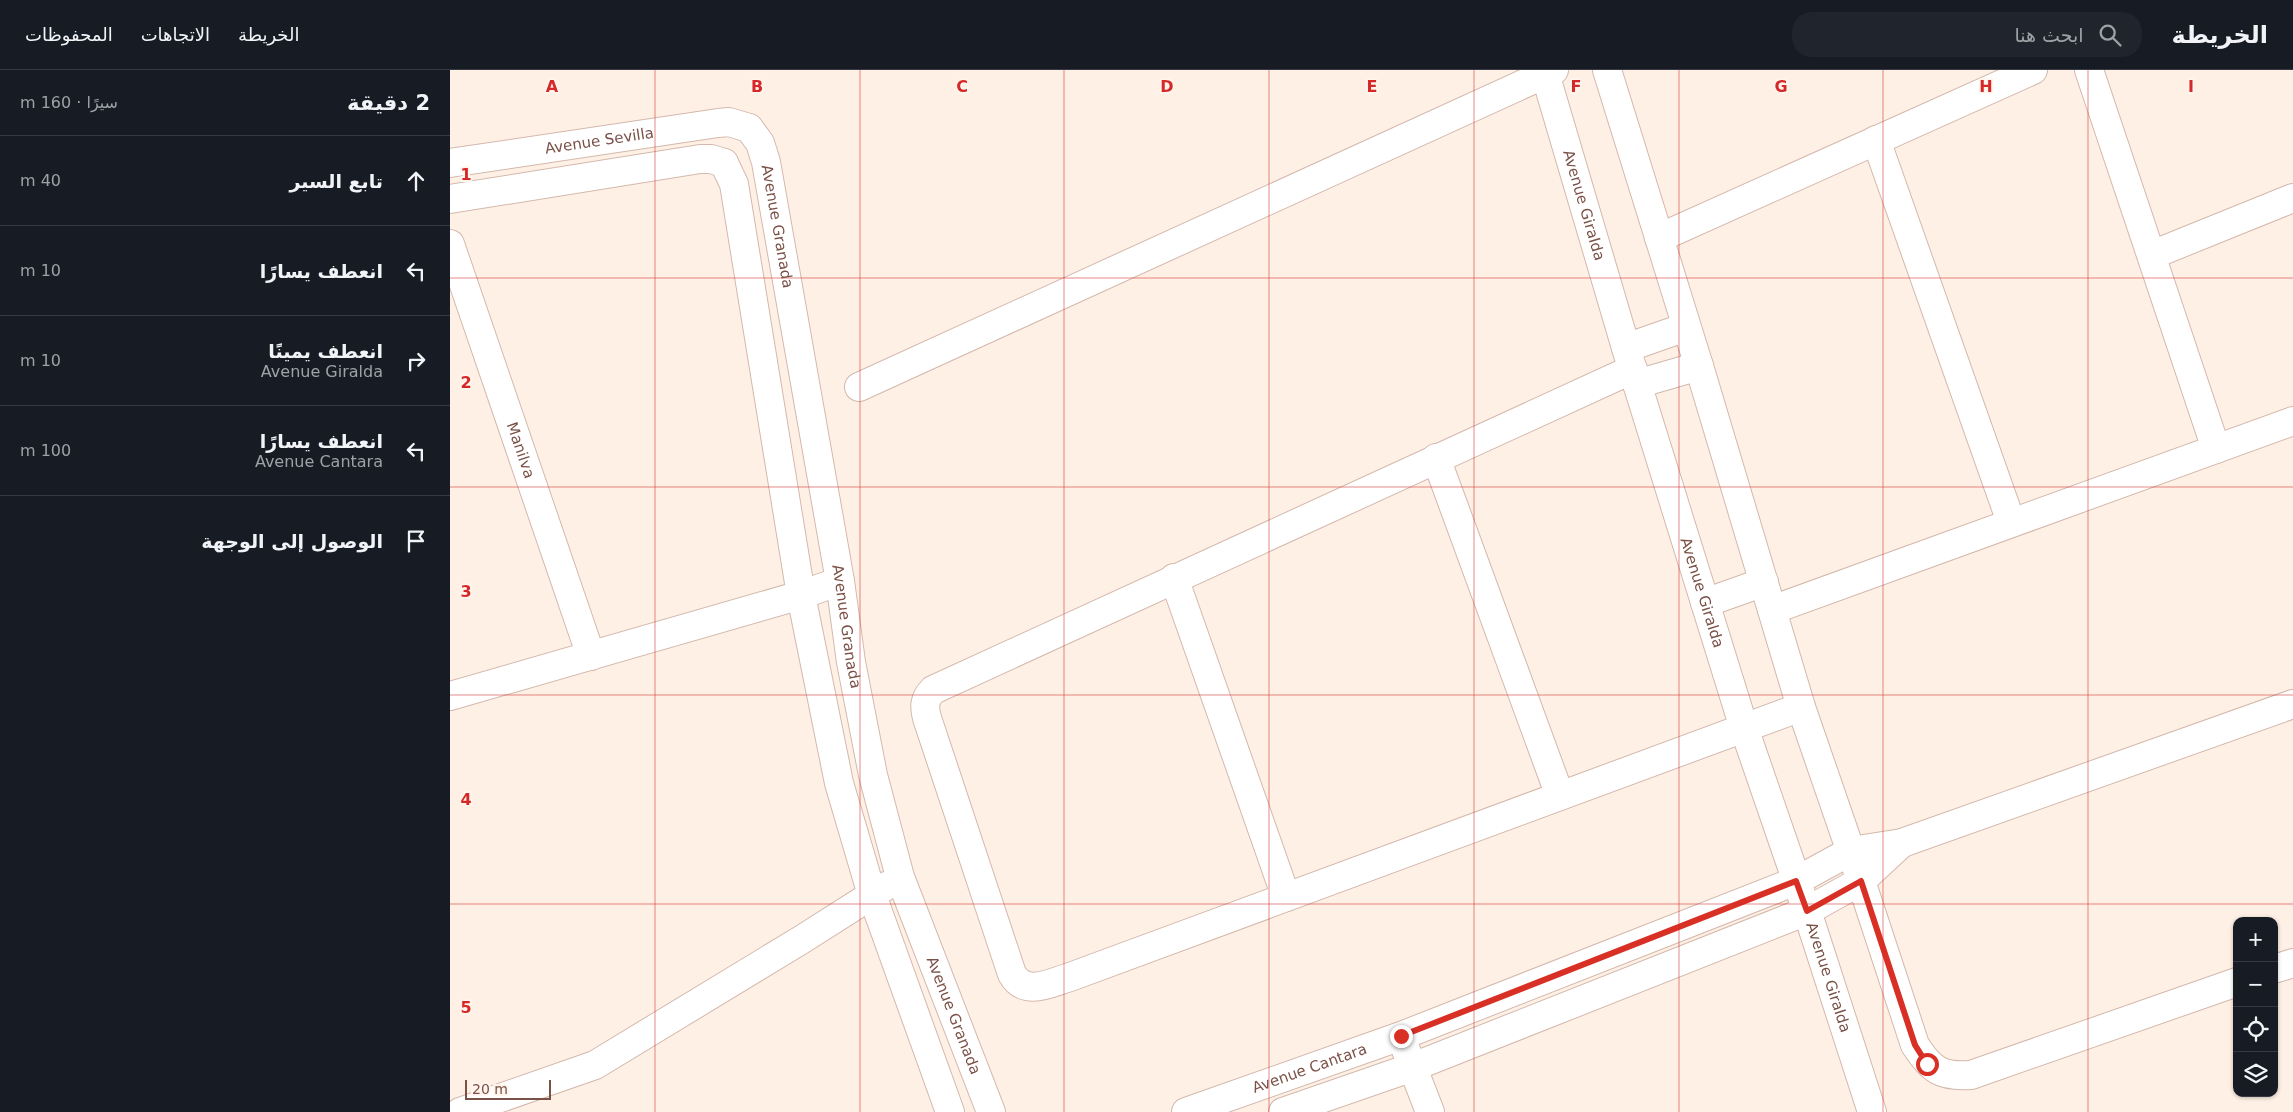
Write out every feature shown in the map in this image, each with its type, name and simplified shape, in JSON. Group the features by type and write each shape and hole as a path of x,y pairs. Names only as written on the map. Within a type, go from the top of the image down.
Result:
{"street":[{"path":"1607,70 1699,366 1801,708 1851,851 1915,1045 1927,1064 1948,1074 1971,1075 2233,983"},
{"path":"1659,238 2033,70"},
{"path":"2089,70 2216,449"},
{"path":"859,387 1547,71"},
{"name":"Avenue Giralda","path":"1547,71 1632,367 1744,728 1807,911 1872,1112"},
{"name":"Avenue Sevilla","path":"450,163 718,122 729,122 749,128"},
{"path":"724,163 749,128"},
{"name":"Avenue Granada","path":"749,128 760,142 766,162 840,581 851,662 873,775 900,877 991,1112"},
{"path":"1876,140 2011,522"},
{"path":"450,199 700,159 711,159 724,163 734,184 801,595 839,783 872,895 950,1112"},
{"path":"2152,255 2293,198"},
{"name":"Manilva","path":"450,244 591,656"},
{"path":"1686,327 1632,367 942,685 927,696 924,706 927,718 1006,960 1015,980 1025,987 1033,988 1070,977 1801,708"},
{"path":"1632,367 1699,366"},
{"path":"1772,610 2011,522 2293,422"},
{"path":"1436,458 1560,796"},
{"path":"1174,578 1286,897"},
{"path":"450,696 801,595 840,581"},
{"path":"1705,603 1764,582"},
{"path":"1283,1112 1413,1067 1807,911 1861,881 1902,843 2293,704"},
{"name":"Avenue Cantara","path":"1186,1112 1401,1036 1796,881 1851,851 1902,843"},
{"path":"460,1112 595,1065 900,877"},
{"path":"2278,968 2293,963"},
{"path":"1401,1036 1430,1112"}],"route":[{"path":"1401,1036 1796,881 1807,911 1861,881 1915,1045 1927,1064"}]}
